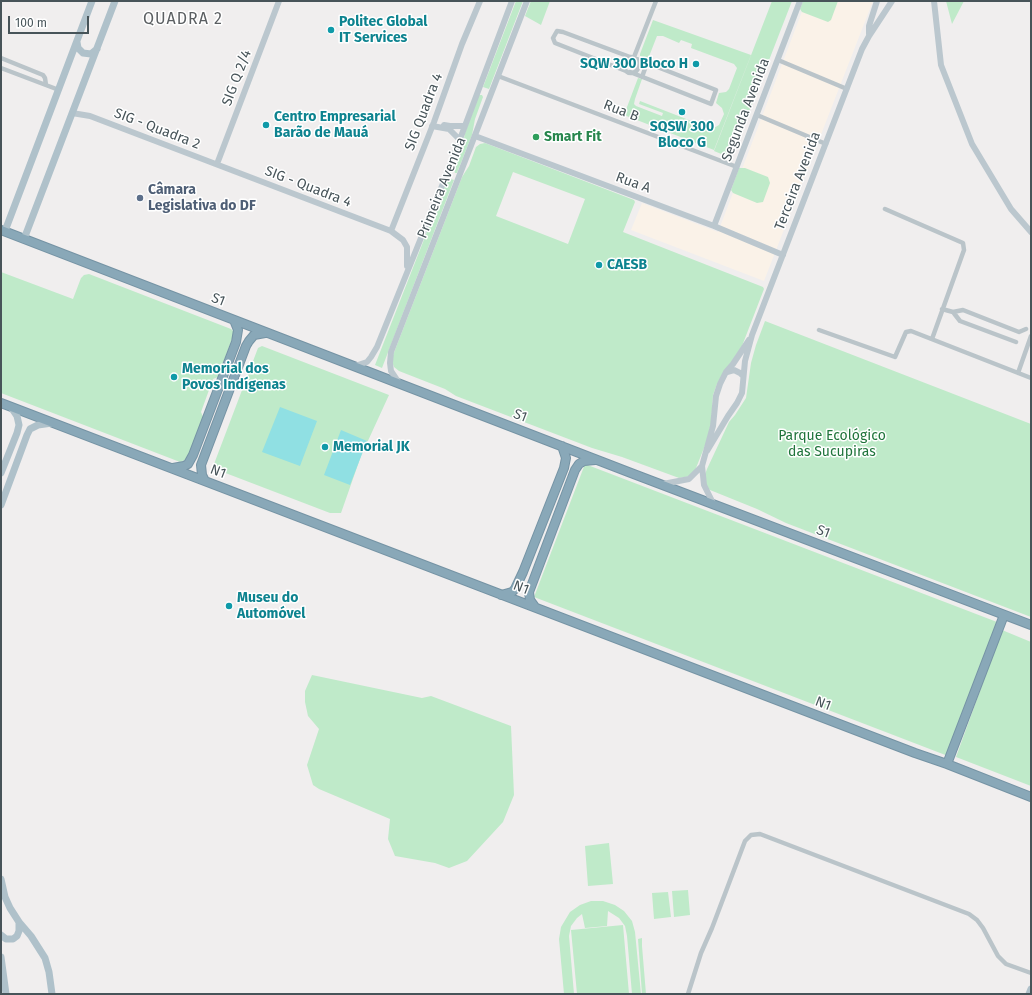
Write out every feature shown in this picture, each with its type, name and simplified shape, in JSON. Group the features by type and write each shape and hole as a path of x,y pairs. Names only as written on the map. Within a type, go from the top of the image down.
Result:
{"highway":[{"name":"S1","path":"3,231 1031,626"},
{"path":"172,468 188,464 193,455 236,342 238,330 234,320"},
{"path":"205,481 202,475 201,465 246,346 254,336 266,333"},
{"name":"N1","path":"1,403 1031,797"},
{"path":"502,595 512,592 515,589 523,572 564,468 566,458 562,446"},
{"path":"535,608 530,600 529,592 575,470 579,464 584,461 596,460"},
{"path":"947,764 1004,615"}],"main road":[{"path":"3,231 59,90 92,1"},
{"path":"24,239 115,1"},
{"path":"77,41 78,48 83,53 91,54 97,49"},
{"path":"1,473 19,425 17,416 11,407"},
{"path":"1,505 30,429 38,425 52,423"},
{"path":"1,880 5,897 10,908 45,958 49,972 52,994"},
{"path":"1,935 6,939 12,939 17,936 20,931 19,922"},
{"path":"1,957 6,994"},
{"path":"1029,994 1031,989"}],"street":[{"name":"SIG Q 2/4","path":"216,164 279,1"},
{"name":"SIG Quadra 4","path":"391,231 480,1"},
{"name":"Primeira Avenida","path":"353,366 361,365 367,362 375,352 448,171 512,1"},
{"name":"Primeira Avenida","path":"399,384 391,371 390,352 527,1"},
{"path":"634,58 656,1"},
{"name":"Segunda Avenida","path":"714,226 800,1"},
{"name":"Terceira Avenida","path":"869,36 869,26 877,1"},
{"name":"Terceira Avenida","path":"752,335 869,36 892,1"},
{"path":"934,1 941,65 972,144 1011,209 1031,232"},
{"path":"557,31 563,32 647,63 716,90 711,104 555,43 553,38 557,31"},
{"path":"1,58 43,75 46,85"},
{"path":"628,72 623,64 627,58 634,58"},
{"path":"628,72 637,70 639,67 634,58"},
{"path":"778,60 847,89"},
{"path":"642,77 647,63"},
{"path":"1,68 59,90"},
{"name":"Rua B","path":"498,76 737,167"},
{"path":"477,92 485,91 489,98"},
{"name":"SIG - Quadra 2","path":"75,104 90,116"},
{"path":"439,109 442,124"},
{"name":"SIG - Quadra 2","path":"72,113 90,116 216,164"},
{"path":"757,115 826,144"},
{"path":"434,123 450,126 464,126"},
{"path":"434,123 449,129 459,139"},
{"name":"Rua A","path":"475,136 714,226 783,255"},
{"name":"SIG - Quadra 4","path":"216,164 391,231"},
{"path":"448,171 452,176 459,175"},
{"path":"885,209 963,243 964,250 932,339"},
{"path":"391,231 403,240 407,247 407,274"},
{"path":"942,309 953,312 963,310 1019,332 1026,328"},
{"path":"953,312 960,321 1016,342"},
{"path":"819,330 895,357 906,332 910,331 1031,378"},
{"path":"714,505 704,486 702,466 713,426 714,409 720,384 726,372 752,335"},
{"path":"707,451 737,403 742,392 745,361 752,335"},
{"path":"1018,372 1031,336"},
{"path":"726,372 734,370 743,376"},
{"path":"714,409 722,416 728,416"},
{"path":"663,484 689,479 702,466"},
{"path":"688,994 701,952 712,928 745,841 751,835 760,834 969,914 977,920 983,928 998,956 1006,964 1031,974"}],"shaded area":[{"path":"806,1 873,1 764,281 631,230 642,203 718,232"}],"green space":[{"path":"516,1 523,1 489,89 483,87"},
{"path":"531,1 550,1 541,25 525,16"},
{"path":"772,1 792,1 731,158 714,151"},
{"path":"803,1 838,1 831,20 828,22 802,12 800,9"},
{"path":"946,1 964,1 952,24"},
{"path":"653,20 751,55 714,150 624,115 638,78 642,79 635,99 634,104 636,106 662,116 663,113 639,104 640,101 712,129 719,125 724,114 722,108 716,103 719,93 726,92 729,89 737,68 734,64 691,48 692,44 681,40 679,43 663,36 657,36 648,59 640,56"},
{"path":"479,95 482,95 483,97 475,119 472,135 457,173 455,173 454,170 462,149 465,133"},
{"path":"485,143 634,200 635,202 623,232 763,287 764,289 742,346 717,384 713,395 711,424 706,443 694,473 691,476 679,478 622,457 592,448 456,396 445,389 399,371 394,367 392,361 393,355 462,177 469,166 476,147","holes":["513,172 585,199 568,244 496,216"]},
{"path":"739,168 745,168 768,177 770,183 763,202 757,203 733,193 731,190"},
{"path":"448,178 454,180 382,368 375,365"},
{"path":"1,272 73,299 81,278 84,275 89,274 231,329 234,332 218,377 213,379 201,412 203,417 187,459 180,462 1,393"},
{"name":"Parque Ecológico das Sucupiras","path":"765,321 1031,424 1031,617 786,523 706,487 704,477 707,469 729,422 746,398 751,363"},
{"path":"262,346 389,395 361,456 341,513 330,513 215,469 214,464 258,348"},
{"path":"585,464 997,622 948,756 534,597"},
{"path":"1002,630 1031,642 1031,786 956,757"},
{"path":"312,675 422,698 431,696 511,726 514,795 503,822 467,861 449,868 435,863 395,856 388,839 390,819 319,789 313,785 307,765 319,729 308,716 305,702 305,691"},
{"path":"609,843 613,884 588,886 585,846"},
{"path":"688,890 690,915 674,917 672,891"},
{"path":"668,892 671,917 654,919 652,893"},
{"path":"591,901 603,901 615,905 624,911 632,921 635,932 641,994 632,994 625,926 619,918 608,911 607,926 585,928 582,914 571,926 569,936 574,994 564,994 559,939 561,927 570,912 580,905"},
{"path":"623,925 629,994 577,994 571,930"},
{"path":"642,938 646,994 642,994 638,939"}],"water":[{"path":"280,407 317,421 300,466 262,452"},
{"path":"341,430 367,441 350,485 324,475"}],"place":[{"name":"Politec Global IT Services","path":"331,30"},
{"name":"SQW 300 Bloco H","path":"696,64"},
{"name":"SQSW 300 Bloco G","path":"682,112"},
{"name":"Centro Empresarial Barão de Mauá","path":"266,125"},
{"name":"Smart Fit","path":"536,137"},
{"name":"Câmara Legislativa do DF","path":"140,198"},
{"name":"CAESB","path":"599,265"},
{"name":"Memorial dos Povos Indígenas","path":"174,377"},
{"name":"Memorial JK","path":"325,447"},
{"name":"Museu do Automóvel","path":"229,606"}],"district":[{"name":"QUADRA 2","path":"183,20"}]}
